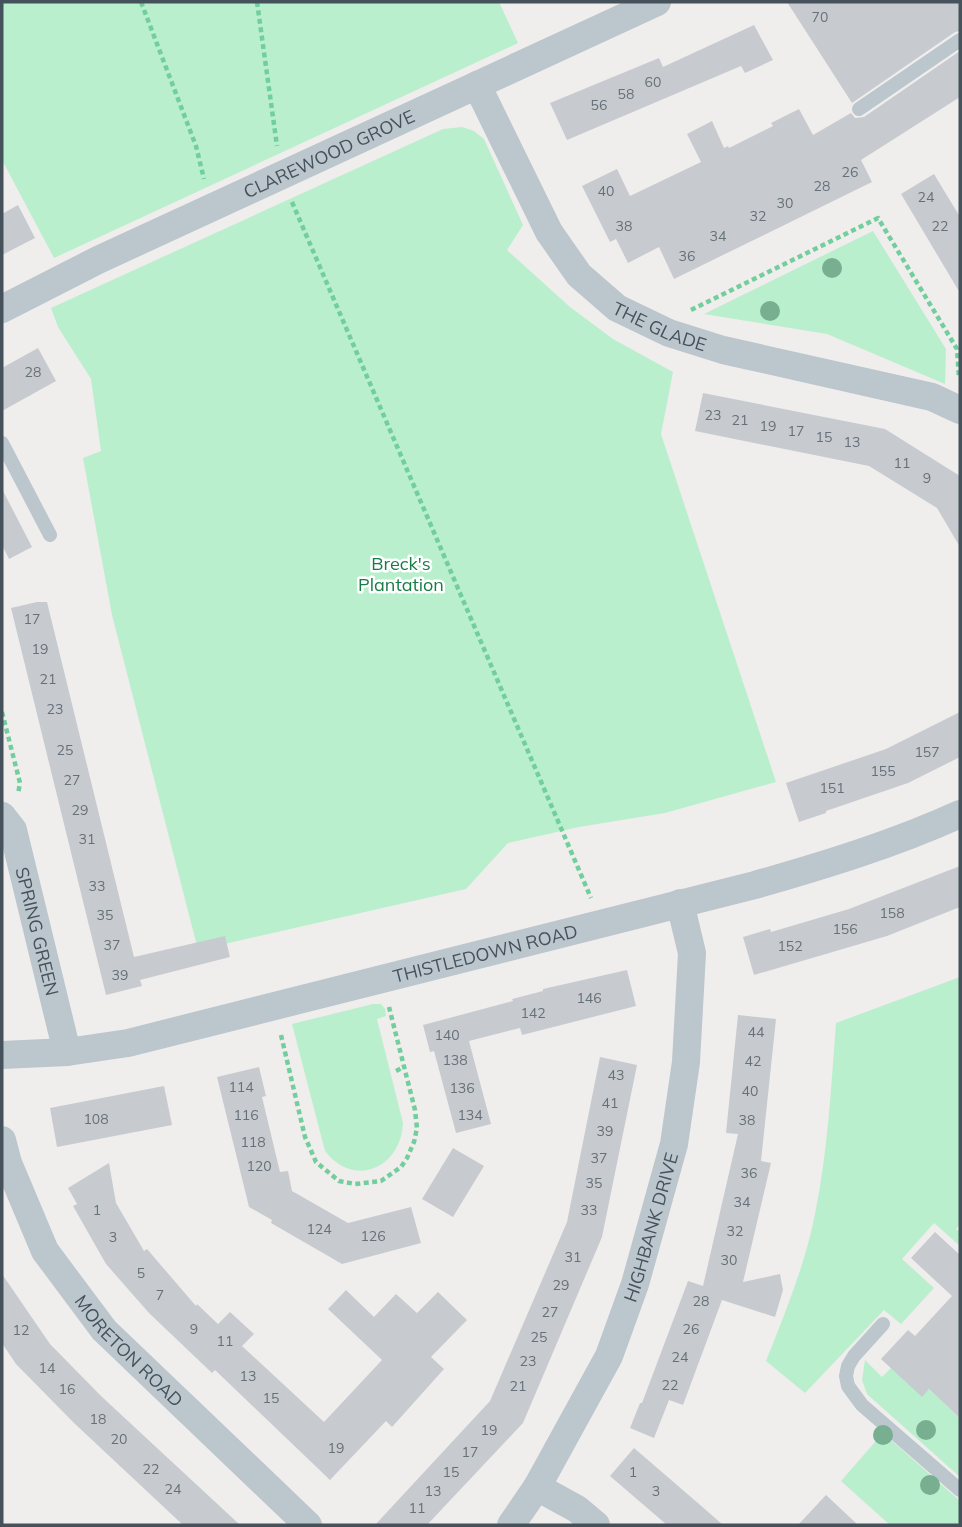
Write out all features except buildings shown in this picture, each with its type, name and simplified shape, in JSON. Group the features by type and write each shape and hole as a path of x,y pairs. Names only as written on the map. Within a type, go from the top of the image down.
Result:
{"street":[{"name":"CLAREWOOD GROVE","path":"2,309 98,260 657,2"},
{"name":"THE GLADE","path":"477,85 549,232 579,275 617,308 669,333 723,350 932,397 960,397"},
{"name":"THISTLEDOWN ROAD","path":"2,1055 67,1052 128,1043 842,860 923,831 960,814"},
{"name":"SPRING GREEN","path":"8,823 67,1052"},
{"name":"HIGHBANK DRIVE","path":"511,1525 537,1487 609,1356 635,1284 674,1144 686,1062 691,953 680,903"},
{"name":"MORETON ROAD","path":"2,1140 8,1163 45,1251 104,1330 309,1525"},
{"path":"537,1487 577,1509 596,1525"}],"lane":[{"path":"859,109 960,40"},
{"path":"2,443 50,535"},
{"path":"883,1324 848,1366 848,1386 862,1405 960,1490"}],"path":[{"path":"141,2 196,146 212,207"},
{"path":"257,2 281,176 601,923"},
{"path":"669,333 692,309 878,218 957,349 960,397"},
{"path":"2,712 20,783 8,823"},
{"path":"275,1006 309,1152 321,1167 339,1181 355,1184 381,1181 401,1167 414,1142 417,1128 415,1110 381,979"},
{"path":"396,1071 404,1067"}],"green space":[{"path":"2,2 499,2 518,43 54,258 2,160"},
{"name":"Breck's Plantation","path":"462,127 474,131 484,139 523,225 507,250 570,307 613,339 673,372 661,434 776,782 665,813 579,827 508,843 466,889 198,950 112,615 83,458 101,451 91,379 58,327 51,308 443,129"},
{"path":"873,231 946,349 945,384 827,334 704,314"},
{"path":"960,977 960,1224 956,1229 960,1232 960,1246 934,1223 902,1259 934,1288 901,1324 884,1310 805,1393 766,1361 800,1270 815,1214 826,1143 836,1023"},
{"path":"381,1004 385,1009 386,1016 377,1019 403,1123 394,1152 385,1162 362,1171 337,1163 325,1151 292,1024"},
{"path":"865,1360 882,1377 891,1368 922,1396 929,1389 960,1418 960,1477 867,1394 862,1380"},
{"path":"883,1433 960,1501 960,1523 890,1525 841,1481"}]}
